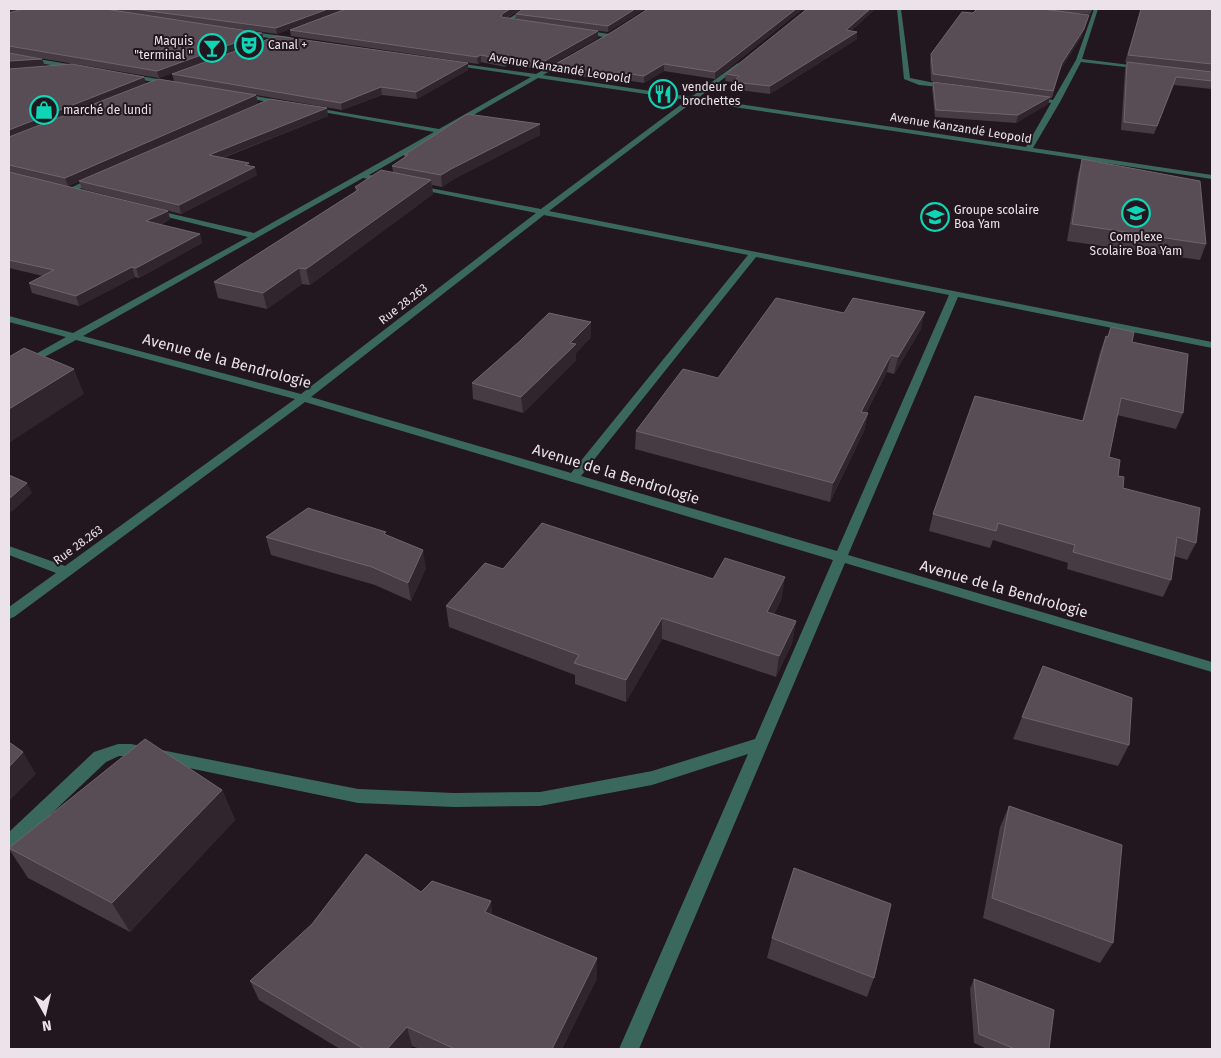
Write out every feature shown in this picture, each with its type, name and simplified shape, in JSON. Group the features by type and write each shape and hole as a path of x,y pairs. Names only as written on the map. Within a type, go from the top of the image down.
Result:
{"street":[{"path":"524,25 506,22 527,9"},
{"path":"899,9 907,79 918,83 956,88"},
{"path":"1028,150 1057,102 1079,60 1096,9"},
{"path":"1083,17 1092,18"},
{"path":"593,44 617,30"},
{"path":"259,44 294,31"},
{"path":"571,31 609,36"},
{"path":"238,32 296,40"},
{"path":"9,373 255,236 576,53"},
{"path":"9,56 88,69"},
{"name":"Rue 28.263","path":"9,614 64,571 303,398 542,212 694,100 748,57"},
{"path":"1079,60 1146,68"},
{"name":"Avenue Kanzandé Leopold","path":"440,61 1212,177"},
{"path":"124,75 179,85"},
{"path":"143,89 169,78"},
{"path":"235,94 291,104"},
{"path":"1020,97 1057,102"},
{"path":"255,108 272,101"},
{"path":"300,106 440,131"},
{"path":"70,190 106,174"},
{"path":"360,175 399,183"},
{"path":"408,185 1212,345"},
{"path":"62,188 89,195"},
{"path":"144,208 255,236"},
{"path":"573,478 753,255"},
{"path":"629,1049 954,294"},
{"name":"Avenue de la Bendrologie","path":"9,319 303,398 1212,667"},
{"path":"9,550 64,571"},
{"path":"9,843 100,757 118,750 131,750 358,796 454,800 531,799 652,778 760,744"}],"building":[{"path":"23,9 105,9 262,33 157,71 9,46 9,13"},
{"path":"134,9 328,9 276,28"},
{"path":"346,9 510,9 502,14 501,17 598,31 541,63 510,58 505,60 481,55 477,57 290,30"},
{"path":"523,9 635,9 608,26 516,14"},
{"path":"648,9 796,9 715,72 664,64 644,76 618,72 614,74 554,65"},
{"path":"807,9 870,9 846,30 857,32 770,86 733,82 739,76 726,74"},
{"path":"977,9 1042,9 1089,15 1084,29 1062,63 1053,91 933,74 931,54 962,12 973,13"},
{"path":"1141,9 1212,9 1212,64 1128,55"},
{"path":"277,36 468,63 416,92 381,87 341,103 172,74"},
{"path":"9,53 42,59 9,61"},
{"path":"1127,62 1212,72 1212,81 1176,77 1157,126 1124,122"},
{"name":"marché de lundi","path":"72,64 144,77 9,130 9,69"},
{"path":"158,79 256,95 65,178 9,165 9,137"},
{"path":"933,82 1050,97 1018,115 936,110"},
{"path":"270,99 327,108 209,155 249,163 245,165 255,167 179,205 79,181"},
{"path":"467,114 540,124 441,175 392,166 408,155 404,155"},
{"path":"1082,159 1200,181 1206,244 1072,224"},
{"path":"381,170 431,180 306,269 299,268 263,293 214,282 358,190 355,187"},
{"path":"9,172 168,211 146,221 200,234 136,268 132,267 76,296 29,283 54,270 9,260"},
{"path":"776,298 844,313 853,298 925,312 898,357 891,355 861,412 868,413 833,483 636,431 683,369 718,378"},
{"path":"549,313 591,322 570,343 576,344 521,397 472,383 520,341"},
{"path":"1111,327 1134,332 1132,342 1188,354 1183,413 1121,398 1109,457 1120,460 1118,476 1124,477 1123,488 1200,508 1196,543 1177,537 1171,580 1073,552 1075,545 998,523 996,531 933,514 975,396 1083,421 1106,336 1108,337"},
{"path":"24,348 74,369 9,409 9,357"},
{"path":"9,475 27,483 9,499"},
{"path":"308,508 386,532 384,534 423,550 408,583 372,567 266,537"},
{"path":"542,523 713,579 725,558 785,577 767,612 796,621 779,656 662,618 626,680 574,663 579,655 446,606 485,563 503,569"},
{"path":"1043,666 1132,698 1129,745 1022,717"},
{"path":"145,739 222,790 112,903 9,848"},
{"path":"9,742 23,752 9,767"},
{"path":"1009,806 1122,845 1113,943 992,898"},
{"path":"366,854 421,892 432,881 491,901 485,912 597,958 552,1049 455,1049 407,1027 387,1049 364,1049 250,981 312,924"},
{"path":"794,868 891,904 874,978 772,938"},
{"path":"974,979 1054,1010 1049,1049 1015,1049 979,1034"}],"place":[{"name":"Canal +","path":"249,45"},
{"name":"Maquis \"terminal \"","path":"212,48"},
{"name":"vendeur de brochettes","path":"663,94"},
{"name":"marché de lundi","path":"44,110"},
{"name":"Complexe Scolaire Boa Yam","path":"1136,213"},
{"name":"Groupe scolaire Boa Yam","path":"935,217"}]}
